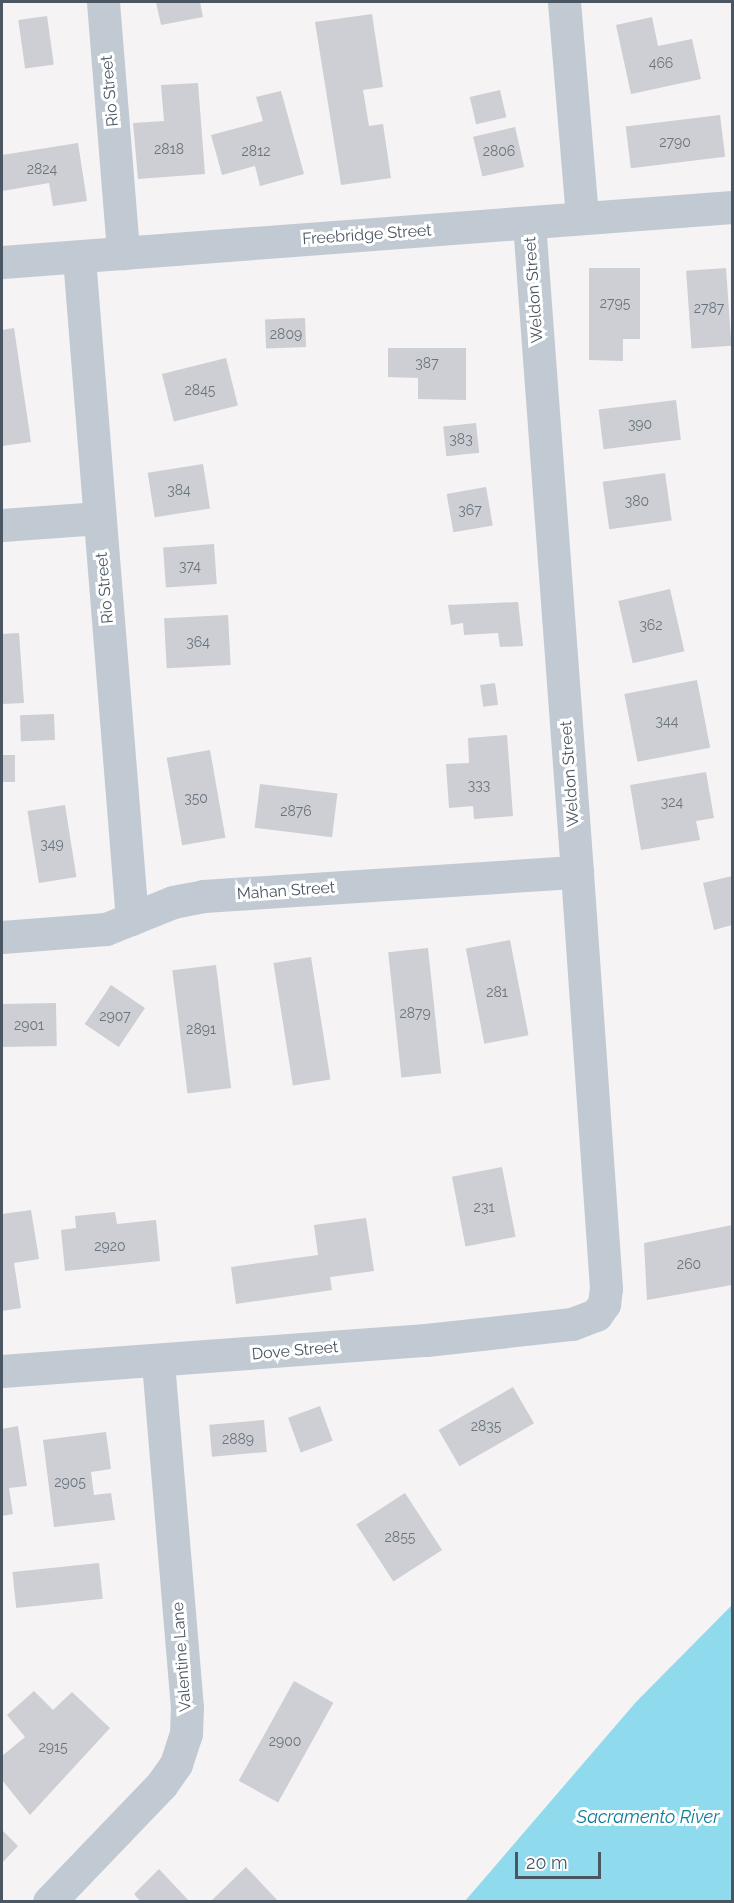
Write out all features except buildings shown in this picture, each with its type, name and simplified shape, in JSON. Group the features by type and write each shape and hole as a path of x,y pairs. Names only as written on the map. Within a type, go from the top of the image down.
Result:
{"street":[{"name":"Rio Street","path":"103,2 123,253"},
{"path":"564,2 582,217"},
{"name":"Freebridge Street","path":"2,262 732,207"},
{"name":"Weldon Street","path":"529,223 606,1288 604,1304 588,1319"},
{"name":"Rio Street","path":"79,258 132,919"},
{"path":"2,525 99,518"},
{"name":"Mahan Street","path":"2,937 98,930 174,902 203,896 577,872"},
{"name":"Dove Street","path":"2,1371 158,1362 426,1340 572,1324 588,1319"},
{"name":"Valentine Lane","path":"50,1902 162,1784 176,1764 186,1734 187,1708 158,1362"}],"water":[{"name":"Sacramento River","path":"732,1605 732,1901 465,1901 636,1702"}]}
